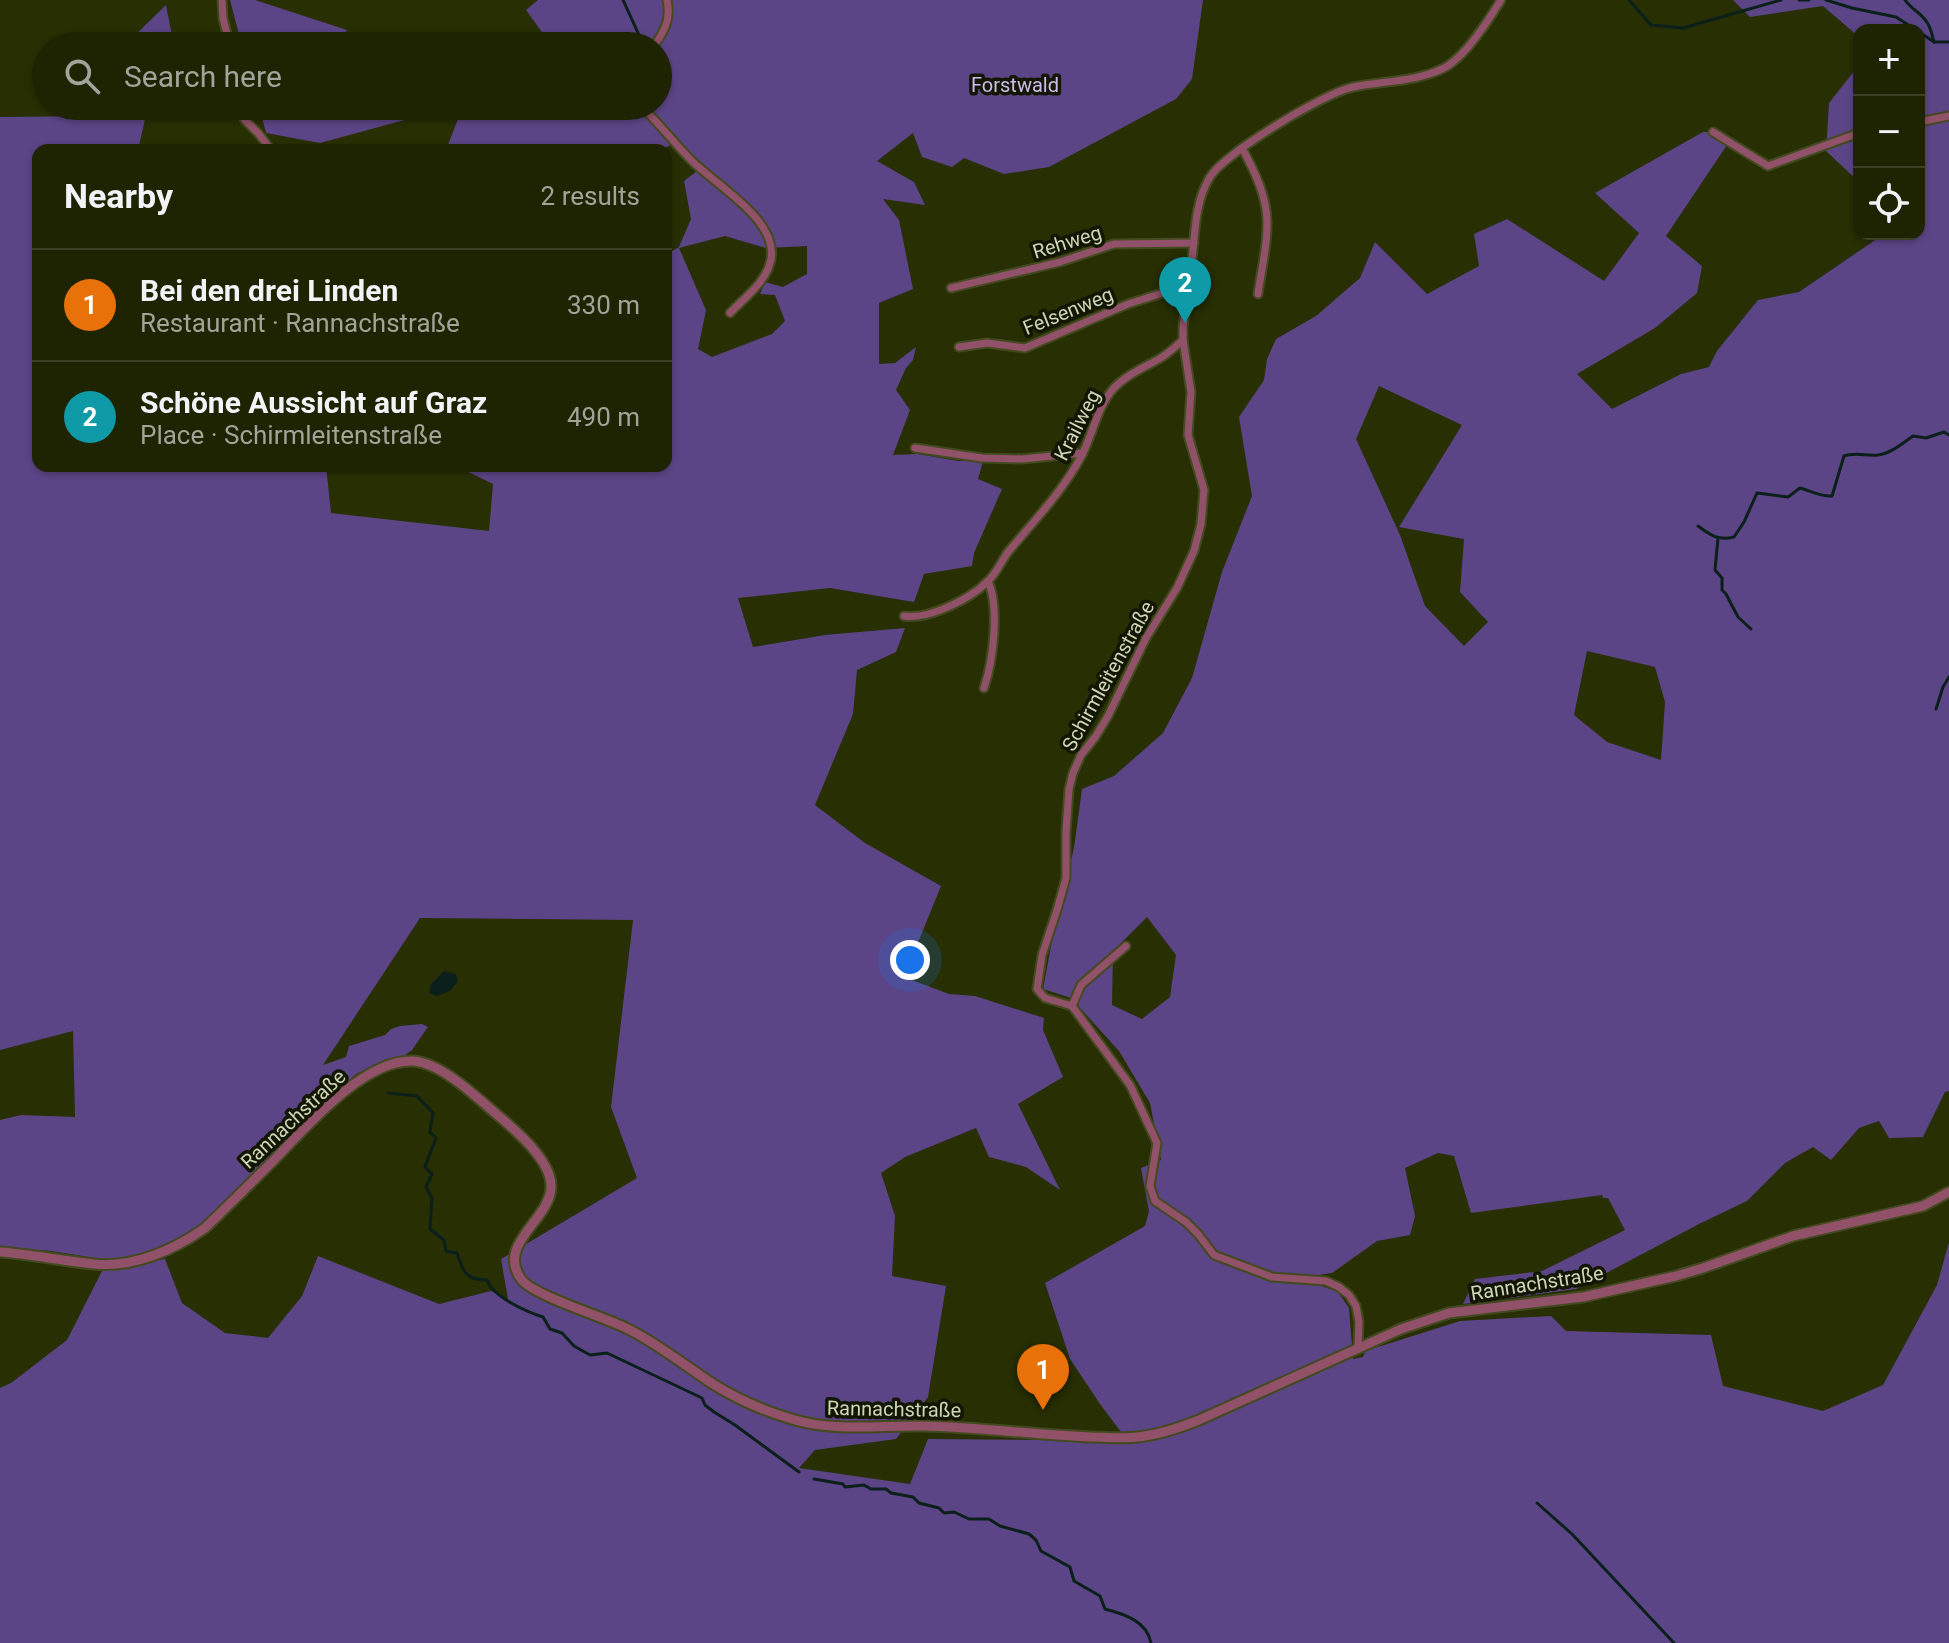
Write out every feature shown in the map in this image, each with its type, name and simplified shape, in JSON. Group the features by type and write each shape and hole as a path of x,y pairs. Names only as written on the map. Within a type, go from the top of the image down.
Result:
{"street":[{"path":"222,0 226,32"},
{"path":"664,32 669,18 667,0"},
{"name":"Schirmleitenstraße","path":"1358,1349 1356,1306 1339,1287 1326,1281 1272,1277 1214,1255 1186,1222 1155,1201 1150,1186 1157,1143 1121,1071 1072,1006 1045,998 1037,989 1042,955 1066,878 1066,832 1073,773 1081,755 1108,716 1146,638 1177,588 1194,551 1201,524 1204,490 1188,435 1191,392 1183,327 1197,213 1211,176 1242,148 1329,95 1350,87 1410,79 1444,69 1461,54 1501,0"},
{"path":"1925,121 1949,116"},
{"path":"245,120 266,144"},
{"path":"654,120 694,163 746,206 768,236 772,249 765,277 730,313"},
{"path":"1713,132 1768,166 1853,135"},
{"path":"1242,148 1258,178 1266,211 1258,294"},
{"name":"Rehweg","path":"951,288 1060,262 1114,244 1194,243"},
{"name":"Felsenweg","path":"959,347 987,343 1025,348 1128,304 1178,288 1188,288"},
{"name":"Krailweg","path":"904,616 920,616 954,604 988,581 1066,481 1083,453 1102,405 1113,389 1127,376 1162,357 1183,340"},
{"path":"915,448 982,458 1022,459 1083,453"},
{"path":"984,688 994,624 993,591 988,581"},
{"path":"1072,1006 1081,985 1126,946"},
{"name":"Rannachstraße","path":"0,1252 97,1265 151,1256 187,1241 205,1228 346,1089 396,1062 415,1061 443,1072 506,1122 540,1157 549,1174 551,1188 547,1203 517,1246 514,1257 522,1282 539,1293 627,1328 717,1386 756,1406 795,1420 824,1426 923,1426 1069,1436 1137,1437 1177,1429 1401,1329 1449,1313 1583,1297 1676,1276 1793,1236 1914,1209 1949,1192"}],"green space":[{"path":"230,0 255,0 347,30 346,32 238,32"},
{"name":"Forstwald","path":"538,0 1203,0 1192,79 1176,99 1049,167 1004,174 964,158 952,167 922,157 913,133 877,161 914,182 925,205 883,199 899,220 913,289 879,303 879,364 895,363 916,347 913,360 896,390 910,410 893,455 917,454 959,461 983,461 978,479 1002,489 974,553 972,566 924,574 914,602 830,588 738,598 753,647 825,635 905,628 896,652 857,670 853,714 815,805 865,843 941,886 904,977 949,994 975,996 1044,1018 1043,1030 1063,1077 1018,1104 1060,1190 1026,1167 989,1157 976,1128 905,1157 881,1173 895,1216 892,1276 946,1286 928,1397 896,1439 815,1450 799,1468 910,1484 928,1439 1066,1440 1130,1444 1070,1359 1045,1283 1145,1226 1149,1211 1141,1168 1161,1160 1150,1103 1119,1051 1071,998 1043,989 1074,848 1082,789 1114,776 1163,733 1192,678 1222,572 1252,496 1239,417 1264,380 1267,359 1276,339 1316,316 1360,278 1375,242 1427,294 1479,266 1474,234 1507,219 1604,281 1639,233 1595,193 1703,132 1713,132 1729,142 1666,236 1702,266 1697,293 1655,328 1577,374 1612,409 1681,374 1709,367 1717,351 1758,300 1799,292 1875,240 1925,240 1925,24 1853,24 1853,32 1823,6 1750,17 1733,0 1949,0 1949,1091 1945,1092 1923,1137 1889,1138 1879,1121 1859,1128 1831,1160 1813,1147 1785,1163 1747,1201 1576,1289 1463,1304 1475,1279 1542,1271 1625,1230 1608,1198 1602,1195 1471,1213 1454,1156 1438,1153 1405,1168 1415,1216 1410,1235 1377,1241 1332,1273 1318,1275 1308,1281 1338,1292 1349,1308 1353,1359 1363,1357 1365,1351 1460,1321 1551,1316 1566,1331 1711,1335 1723,1386 1823,1411 1883,1385 1937,1285 1949,1242 1949,1643 0,1643 0,1388 67,1340 103,1269 165,1259 182,1303 225,1333 268,1338 302,1296 318,1256 439,1304 491,1291 508,1299 501,1259 637,1178 611,1107 633,920 420,918 323,1065 346,1057 349,1046 385,1035 391,1029 422,1024 428,1027 412,1050 356,1074 205,1223 159,1249 108,1260 0,1247 0,1120 21,1115 75,1117 73,1031 0,1050 0,117 145,120 139,144 32,144 32,472 327,472 331,513 489,531 493,484 468,472 672,472 672,251 679,247 691,219 684,181 697,171 672,144 448,144 458,120 672,120 672,32 542,32 526,10","holes":["725,236 766,248 807,246 807,274 783,287 765,282 760,294 775,295 785,321 772,334 712,357 698,349 706,310 679,248","1379,386 1462,425 1399,527 1464,539 1460,592 1488,622 1464,646 1425,606 1400,535 1356,439","1587,651 1655,667 1665,702 1661,760 1607,742 1574,715","1147,917 1176,955 1170,997 1142,1019 1112,1005 1113,951"]},
{"path":"166,5 171,32 138,32"},
{"path":"1853,73 1853,176 1826,151 1829,103"},
{"path":"263,120 404,120 320,143 266,133"}],"water":[{"path":"444,971 456,974 458,981 450,991 437,996 429,993 431,984"}],"waterway":[{"path":"623,0 638,32"},
{"path":"1629,0 1651,25 1683,28 1781,0"},
{"path":"1799,0 1809,0"},
{"path":"1826,0 1896,17 1907,24"},
{"path":"1905,0 1928,23 1934,42"},
{"path":"1925,36 1934,42 1949,42"},
{"path":"1698,526 1714,536 1734,537 1757,493 1788,497 1800,488 1832,496 1844,456 1883,454 1913,436 1926,438 1944,432 1949,435"},
{"path":"1718,538 1715,570 1722,578 1722,590 1738,617 1751,629"},
{"path":"1936,709 1949,677"},
{"path":"388,1093 417,1096 433,1113 430,1132 436,1138 425,1167 432,1174 426,1187 432,1198 430,1229 444,1240 446,1251 457,1253 466,1274 487,1280 503,1298 543,1317 550,1329 562,1333 574,1346 590,1355 607,1353 702,1398 714,1412 799,1472"},
{"path":"814,1479 843,1484 845,1487 864,1485 871,1489 886,1489 891,1493 913,1497 919,1503 939,1508 944,1513 954,1512 969,1519 989,1519 1000,1526 1029,1534 1041,1551 1070,1567 1074,1581 1100,1596 1105,1609 1140,1624 1151,1643"},
{"path":"1537,1503 1572,1534 1674,1643"}],"place":[{"name":"Schöne Aussicht auf Graz","path":"1185,323"},
{"name":"Bei den drei Linden","path":"1043,1410"}]}
